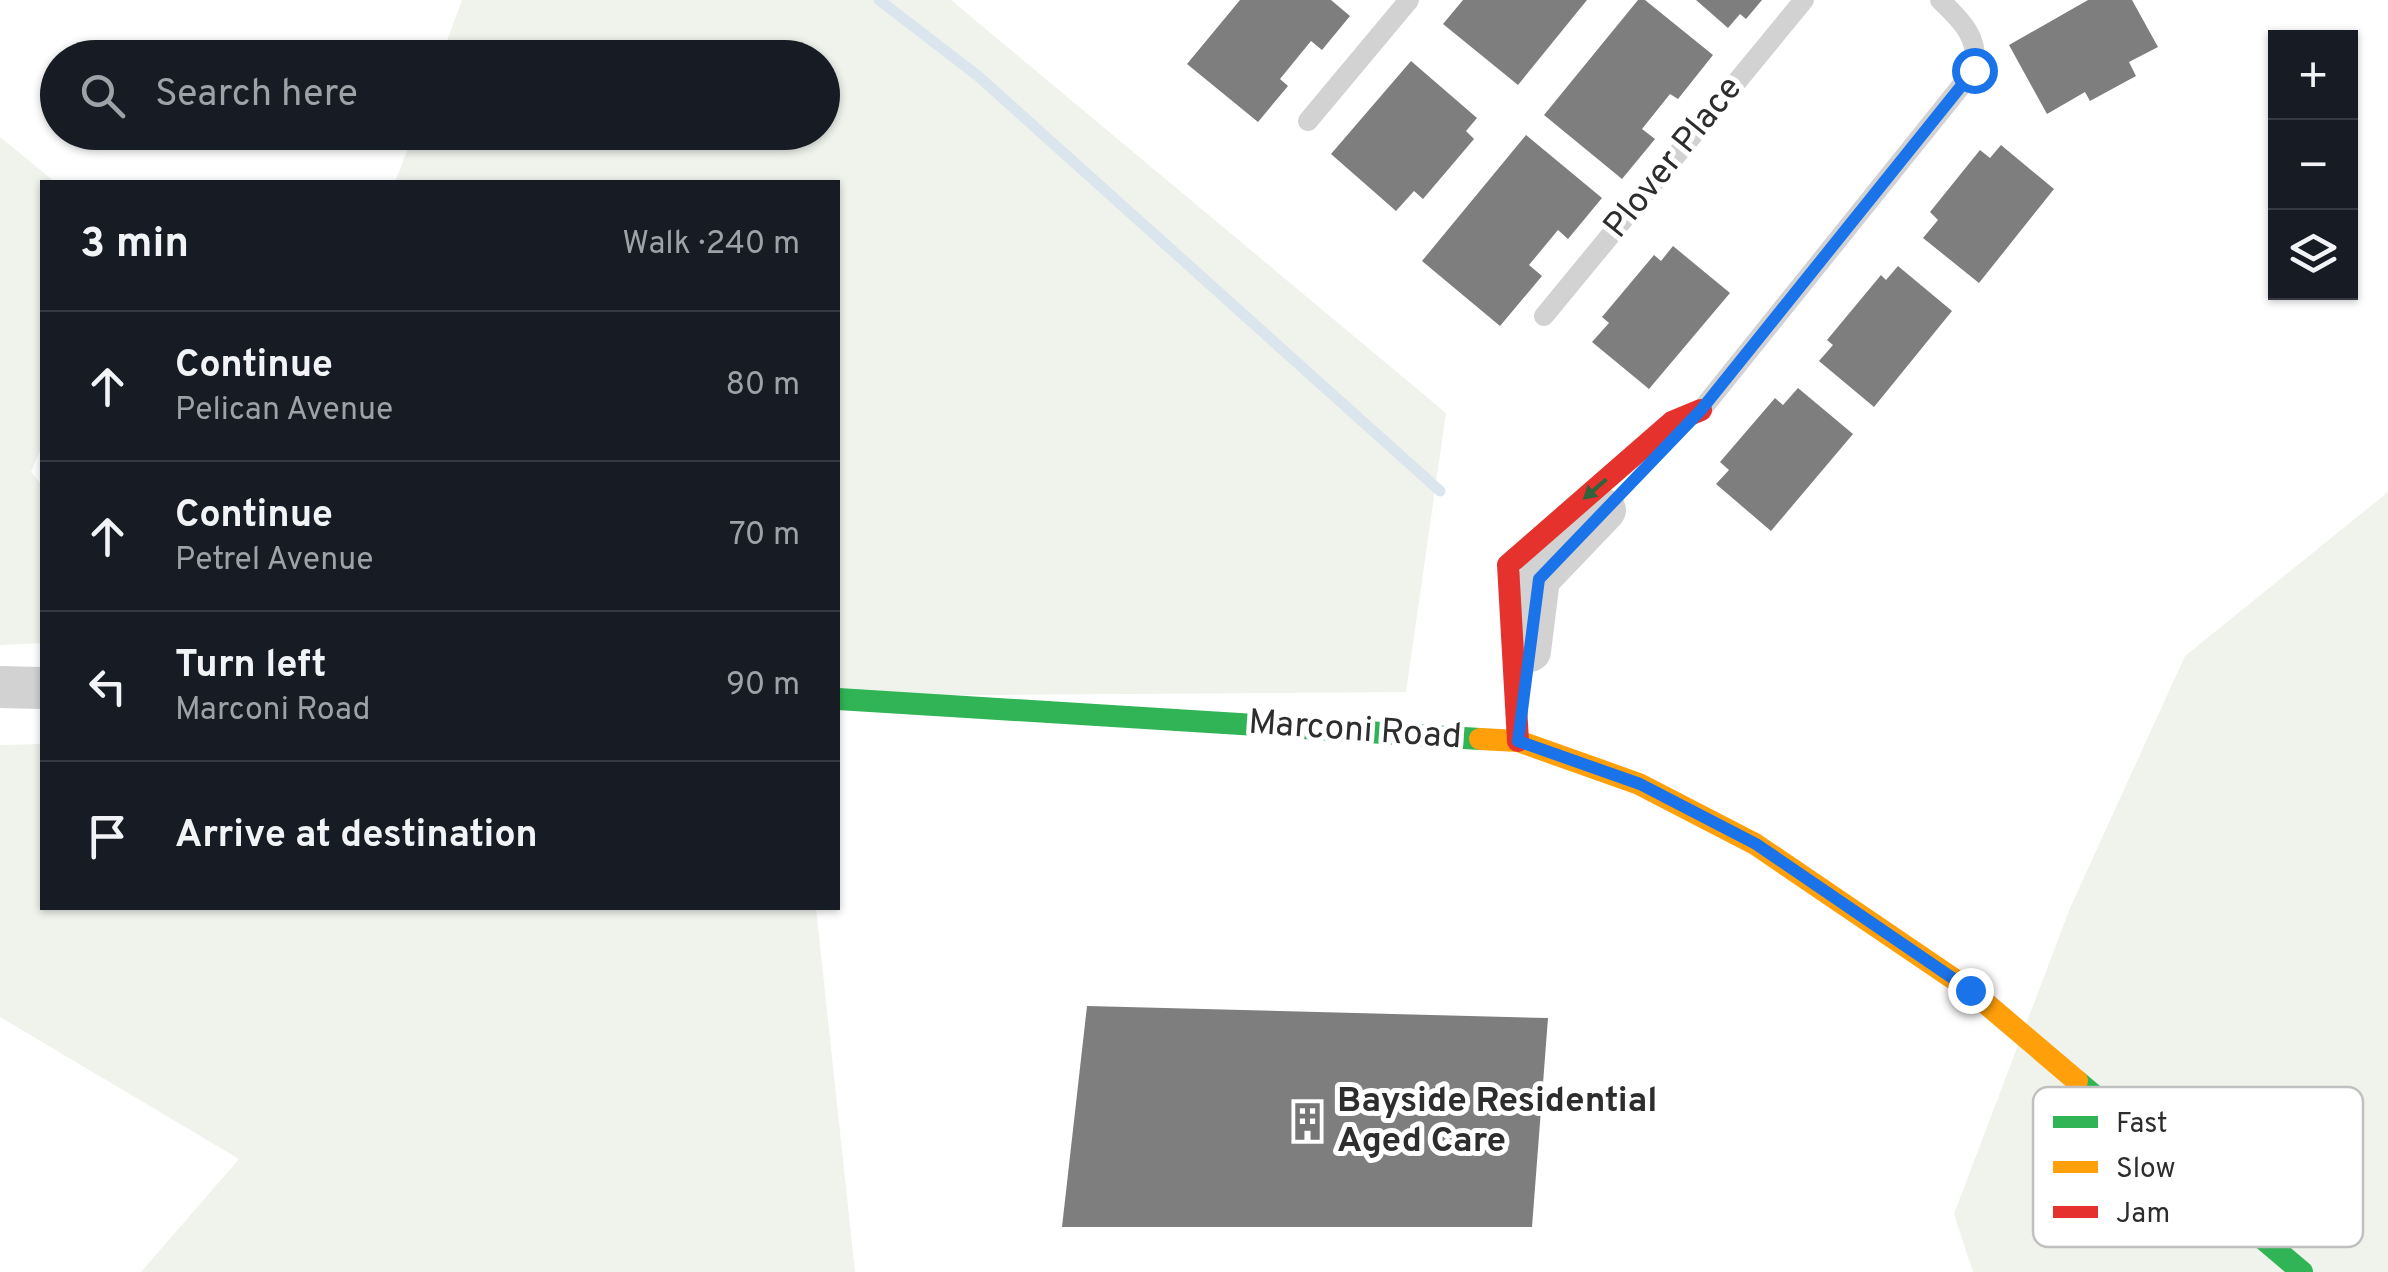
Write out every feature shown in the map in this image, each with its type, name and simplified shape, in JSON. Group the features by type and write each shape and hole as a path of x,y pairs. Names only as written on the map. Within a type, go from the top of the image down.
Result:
{"street":[{"path":"1518,741 1539,579 1701,410"},
{"path":"0,687 40,688"},
{"name":"Marconi Road","path":"840,699 1518,741 1640,784 1756,844 1970,990 2084,1087"},
{"name":"Marconi Road","path":"2273,1247 2302,1272"}],"lane":[{"path":"1308,121 1409,0"},
{"name":"Plover Place","path":"1544,316 1804,0"},
{"path":"1701,410 1974,70 1977,53 1972,36 1954,5"}],"shaded area":[{"path":"462,0 951,0 1446,413 1406,692 840,696 840,180 396,180 407,150 840,150 840,40 447,40"},
{"path":"0,137 53,180 40,180 40,451 31,472 40,483 40,643 0,645"},
{"path":"2388,492 2388,1272 1973,1272 1954,1214 2070,908 2185,656"},
{"path":"40,744 40,910 816,910 855,1272 141,1272 239,1159 0,1017 0,745"}],"building":[{"path":"1240,0 1331,0 1350,16 1322,50 1311,41 1280,79 1288,86 1258,122 1187,64"},
{"path":"1463,0 1587,0 1518,85 1443,24"},
{"path":"1638,0 1645,0 1713,55 1678,99 1670,94 1642,129 1655,139 1622,179 1544,115"},
{"path":"1696,0 1762,0 1746,19 1740,14 1728,28"},
{"path":"2088,0 2132,0 2158,47 2129,62 2136,76 2090,101 2085,92 2047,114 2009,45"},
{"path":"1411,61 1477,118 1466,131 1474,139 1423,199 1414,191 1396,211 1331,154"},
{"path":"1526,135 1602,198 1568,239 1558,230 1529,265 1542,276 1500,326 1422,261"},
{"path":"2001,145 2054,189 1979,283 1923,238 1938,220 1930,212 1980,150 1990,158"},
{"path":"1673,246 1730,293 1649,389 1592,342 1609,323 1602,317 1654,255 1661,261"},
{"path":"1898,266 1952,311 1874,407 1819,361 1833,345 1827,340 1881,275 1886,280"},
{"path":"1798,388 1853,434 1771,531 1716,484 1729,470 1720,462 1775,398 1783,405"},
{"name":"Bayside Residential Aged Care","path":"1087,1006 1548,1018 1532,1227 1062,1227"}],"waterway":[{"path":"879,0 978,76 1440,491"}],"traffic: fast":[{"path":"840,699 1480,739"},
{"path":"2077,1081 2084,1087"},
{"path":"2273,1247 2302,1272"}],"traffic: slow":[{"path":"1480,739 1518,741 1639,784 1755,844 1970,990 2077,1081"}],"traffic: jam":[{"path":"1518,741 1508,565 1672,422 1701,410"}],"place":[{"name":"Bayside Residential Aged Care","path":"1307,1122"}],"route":[{"path":"1970,990 1756,844 1640,784 1518,741 1539,579 1701,410 1974,70"}]}
